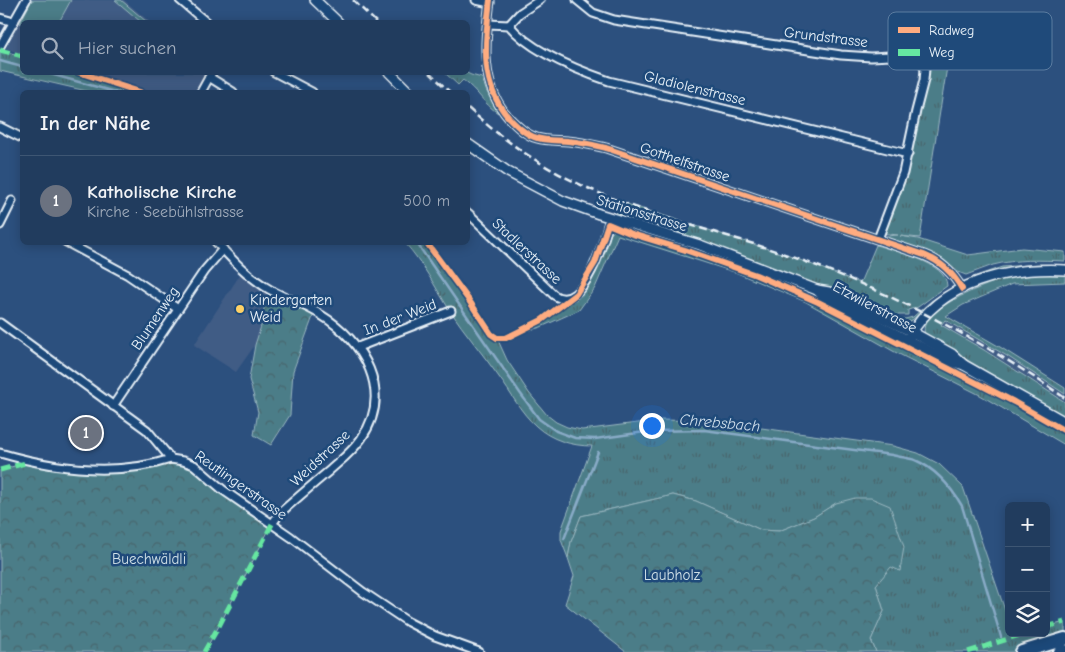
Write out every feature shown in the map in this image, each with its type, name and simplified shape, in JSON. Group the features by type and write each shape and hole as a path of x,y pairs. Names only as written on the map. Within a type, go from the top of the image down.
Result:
{"highway":[{"path":"1022,652 1065,640"},
{"path":"1060,652 1065,651"}],"main road":[{"path":"314,0 336,20"},
{"path":"391,75 407,90"},
{"name":"Stationsstrasse","path":"470,145 508,172 538,189 569,203 610,218 700,245 817,290"},
{"path":"910,336 919,321 929,311 962,289 987,278 1009,272 1065,270"},
{"name":"Etzwilerstrasse","path":"817,290 825,298 910,336 949,361 964,365 1065,422"}],"street":[{"path":"0,46 26,0"},
{"path":"180,0 204,20"},
{"path":"476,0 490,1"},
{"path":"488,24 509,26 520,13 540,0"},
{"name":"Grundstrasse","path":"578,0 593,13 604,18 620,21 841,55 888,56"},
{"name":"Gotthelfstrasse","path":"490,1 485,53 490,84 496,99 506,114 527,134 542,139 578,142 606,148 878,239 938,261 950,272 962,289"},
{"path":"0,18 14,22"},
{"name":"Gladiolenstrasse","path":"509,26 522,39 539,50 608,81 908,154"},
{"name":"Grundstrasse","path":"878,239 899,186 908,154 925,76 924,70"},
{"path":"202,90 211,75 230,90"},
{"path":"280,75 308,90"},
{"path":"0,127 20,137"},
{"path":"0,226 12,202"},
{"name":"Stadlerstrasse","path":"470,215 554,295 564,299 576,294 590,273 600,251 610,218"},
{"path":"72,245 128,275 178,308"},
{"name":"Weidstrasse","path":"219,245 248,274 260,283 324,317 340,328 358,347 368,364 374,390 372,414 365,432 352,450 280,513 272,524"},
{"name":"Blumenweg","path":"112,406 204,271 223,249"},
{"name":"In der Weid","path":"358,347 451,311"},
{"name":"Reutlingerstrasse","path":"0,323 147,430 172,459 183,460 194,465 223,490 363,592 408,622 435,636 479,652"},
{"path":"0,453 37,463 86,469 150,466 172,459"}],"shaded area":[{"path":"32,0 124,0 148,20 21,20"},
{"path":"20,22 20,54 6,48"},
{"path":"92,75 205,75 197,90 144,90"},
{"path":"243,270 271,291 265,301 261,326 255,345 236,372 194,345"},
{"path":"944,319 1007,356 1065,394 1065,402 941,325"}],"green space":[{"path":"32,0 71,0 60,20 22,20"},
{"path":"115,0 121,0 145,20 139,20"},
{"path":"0,50 20,55 20,75 85,75 133,90 82,90 0,71"},
{"path":"925,70 946,70 920,238 900,236 918,239 968,255 1022,248 1065,252 1065,261 1020,261 993,265 966,275 958,272 943,259 888,239 886,236 898,235 880,233 897,192"},
{"path":"470,74 482,78 498,113 463,80 458,85 447,75"},
{"path":"627,204 784,254 860,283 876,245 906,254 929,264 945,278 947,286 918,307 908,310 908,315 894,315 888,318 855,302 754,260 616,213"},
{"path":"615,230 620,230 737,270 797,295 883,337 1037,417 1065,433 1065,445 980,395 893,351 806,302 737,273 618,235 595,288 579,310 541,327 524,332 547,320 580,296 600,262 608,236"},
{"path":"406,245 428,245 468,299 491,334 497,338 507,360 529,393 547,415 567,427 582,430 661,420 710,421 893,446 918,453 939,464 963,487 1005,610 1005,637 1050,637 1050,626 1065,622 1065,652 876,652 871,640 884,611 876,585 891,566 900,571 836,503 814,517 779,531 761,530 696,501 673,495 581,516 571,542 568,558 561,540 561,531 592,446 577,445 555,438 542,431 531,421 455,318 423,267"},
{"path":"1038,264 1065,265 1065,267 1018,268 984,274 973,278 1002,267"},
{"path":"1021,274 1065,274 1065,282 1012,284 963,305 946,316 1065,388 1065,394 1007,356 945,320 941,325 1065,402 1065,417 926,336 925,326 931,315 944,306 978,288"},
{"path":"271,291 315,311 293,371 290,415 271,445 254,435 258,412 249,379 265,301"},
{"path":"945,292 912,320 903,323 895,321 897,319 913,317 931,301"},
{"path":"888,334 999,390 1065,427 1065,429 1012,399 888,336"},
{"name":"Buechwäldli","path":"171,459 183,461 272,524 204,652 0,652 0,470 29,462 118,469"},
{"name":"Laubholz","path":"673,495 696,501 761,530 779,531 814,517 836,503 855,498 871,498 890,506 904,547 900,571 891,567 876,585 884,611 871,640 876,652 626,652 565,604 574,576 568,558 571,542 581,516"}],"waterway":[{"name":"Chrebsbach","path":"0,61 20,66"},
{"name":"Chrebsbach","path":"54,75 108,90"},
{"name":"Chrebsbach","path":"418,245 539,419 556,431 575,438 595,439 652,431 704,430 892,455 915,460 930,468 948,485 962,506 1001,637"},
{"path":"564,539 598,452"}],"railway":[{"path":"353,0 374,20"},
{"path":"432,75 448,90"},
{"path":"470,110 497,133 529,156 579,184 647,211 776,251 836,273 938,320 1002,357 1065,398"}],"marked path":[{"path":"0,50 20,55"},
{"path":"0,470 29,462"},
{"path":"204,652 272,524"},
{"path":"1050,626 1065,622"},
{"path":"968,652 1014,637"}],"cycle path":[{"path":"490,0 486,47 488,77 499,105 509,118 529,135 541,139 578,142 606,148 924,255 946,269 962,289"},
{"path":"87,75 134,90"},
{"path":"428,245 491,334 497,338 506,338 542,320 576,294 595,263 608,224 632,234 756,275 818,302 1014,402 1065,431"}],"place":[{"name":"Kindergarten Weid","path":"240,309"},
{"name":"Katholische Kirche","path":"86,433"}]}
